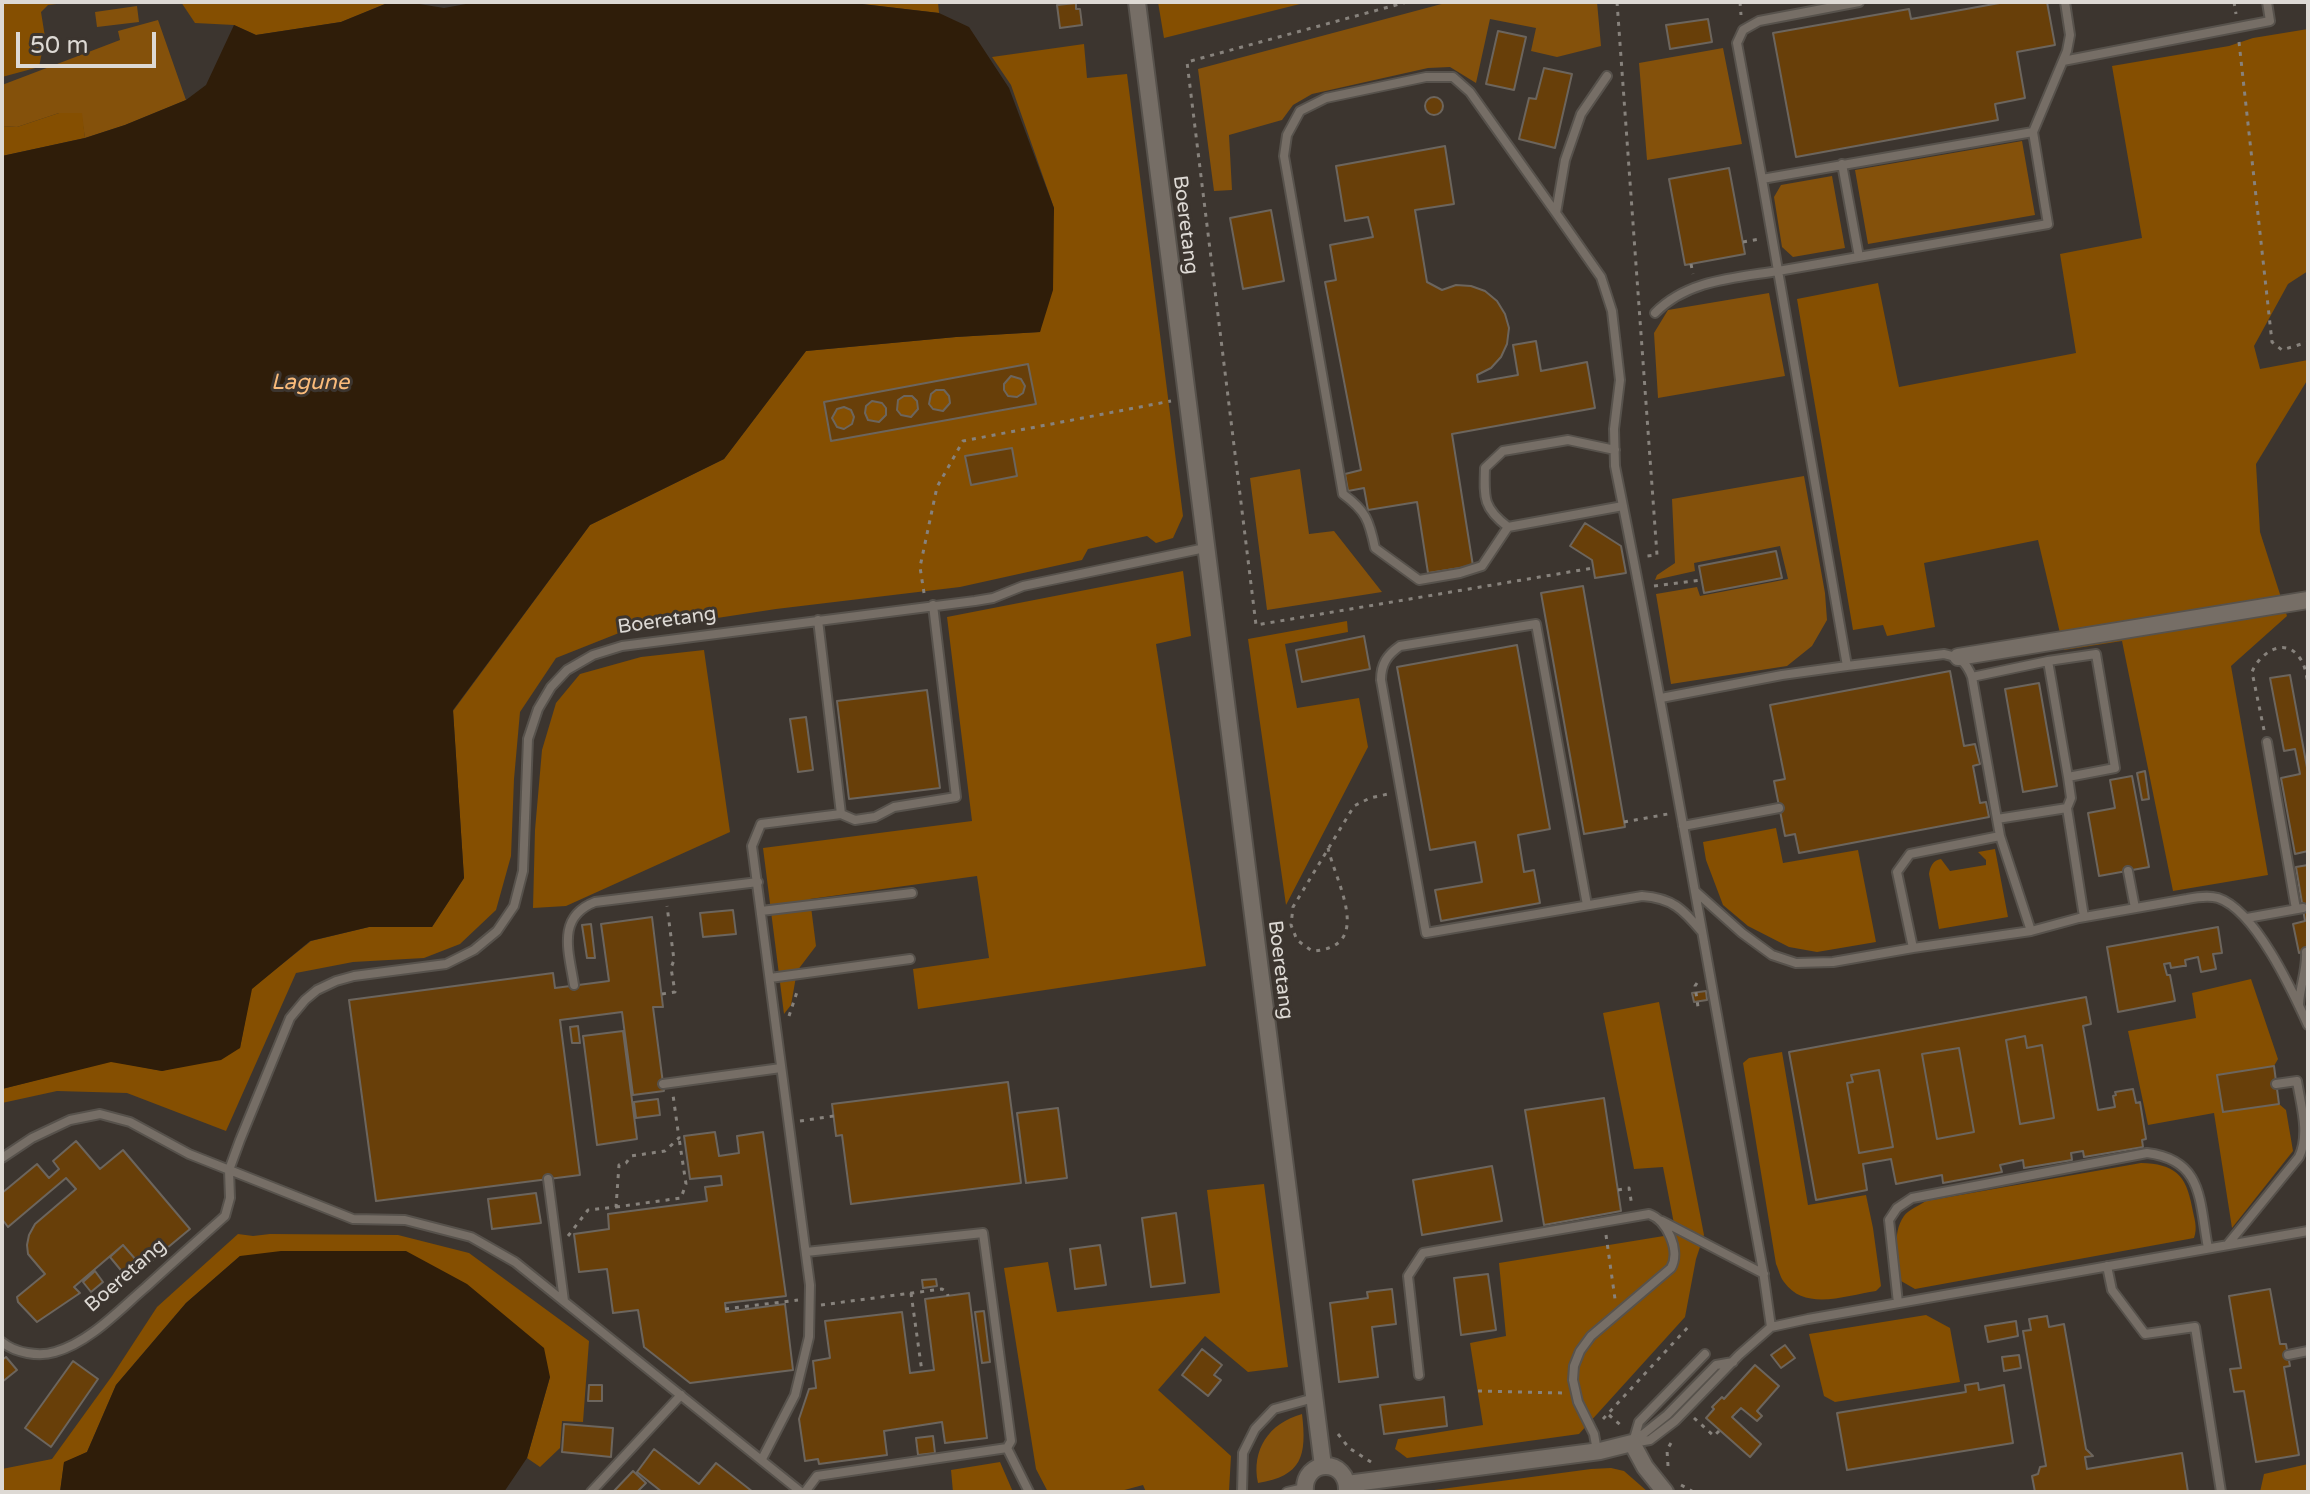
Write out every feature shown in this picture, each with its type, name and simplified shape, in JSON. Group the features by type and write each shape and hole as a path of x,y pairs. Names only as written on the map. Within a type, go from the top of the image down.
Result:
{"street":[{"name":"Boeretang","path":"1137,2 1323,1466"},
{"path":"1958,657 2308,600"},
{"path":"1299,1491 1311,1471 1323,1466 1337,1469 1343,1474 1347,1488 1597,1451 1632,1443 1645,1467 1671,1487"}],"lane":[{"path":"1847,666 1737,43 1743,30 1759,21 1859,2"},
{"path":"1655,313 1667,300 1695,286 2048,224 2033,132 2063,61 2070,35 2065,2"},
{"path":"2063,61 2270,21 2267,2"},
{"path":"1556,213 1565,160 1581,114 1607,76"},
{"path":"1623,506 1508,527 1482,566 1419,580 1375,548 1369,521 1343,494 1284,156 1287,135 1300,111 1326,98 1426,77 1453,77 1470,92 1601,277 1612,311 1620,380 1614,429 1615,466 1634,559 1661,698 1771,1327"},
{"path":"1762,179 2033,132"},
{"path":"1842,164 1859,257"},
{"path":"1508,527 1492,515 1484,493 1485,468 1503,451 1568,440 1615,450"},
{"name":"Boeretang","path":"2,1342 6,1346 39,1355 56,1352 81,1340 105,1323 225,1216 230,1198 229,1170 290,1018 317,990 354,976 446,964 474,950 497,931 514,906 523,871 528,739 538,709 551,687 567,670 593,655 622,646 952,605 993,598 1023,586 1205,548"},
{"path":"762,1459 795,1395 809,1337 809,1303 806,1252 752,846 761,824 841,814 855,820 875,817 894,807 956,797 929,606"},
{"path":"818,620 841,814"},
{"path":"1587,905 1536,624 1400,646 1390,652 1381,671 1381,680 1426,933 1642,896 1659,897 1678,905 1702,933"},
{"path":"1661,698 1847,666 1944,654 1958,657 1968,666 1972,677 2000,836 2031,931"},
{"path":"1972,677 2096,654 2115,768 2068,777"},
{"path":"2048,661 2071,798 2067,808 2084,917"},
{"path":"2247,918 2300,908 2267,742"},
{"path":"1683,826 1779,808"},
{"path":"1997,819 2067,808"},
{"path":"1913,948 1897,872 1910,854 2000,836"},
{"path":"2128,871 2135,908"},
{"path":"574,985 567,937 580,908 595,902 758,882"},
{"path":"1694,890 1772,955 1796,963 1833,962 2031,931 2084,917 2204,896 2218,898 2247,918 2299,1004 2308,1025"},
{"path":"761,911 912,893"},
{"path":"2299,1004 2306,952"},
{"path":"770,978 910,959"},
{"path":"667,1084 781,1068"},
{"path":"2227,1245 2305,1146 2297,1081 2276,1084"},
{"path":"2,1158 32,1138 70,1120 100,1114 130,1122 189,1154 353,1219 405,1220 471,1237 515,1262 803,1492 817,1476 1007,1448"},
{"path":"1898,1303 1889,1220 1897,1208 1912,1198 2147,1153 2165,1155 2183,1165 2195,1180 2208,1248"},
{"path":"548,1179 564,1301"},
{"path":"1419,1375 1408,1276 1423,1253 1649,1214 1764,1274"},
{"path":"1597,1451 1594,1434 1576,1393 1574,1366 1591,1336 1675,1263 1674,1247 1661,1221"},
{"path":"1632,1443 1667,1415 1716,1365 1733,1362 1771,1327 2308,1231"},
{"path":"806,1252 983,1233 1011,1441 1007,1448"},
{"path":"2107,1266 2112,1290 2145,1334 2195,1327 2221,1492"},
{"path":"2288,1355 2308,1351"},
{"path":"1632,1443 1639,1422 1705,1354"},
{"path":"591,1492 681,1395"},
{"path":"1242,1492 1243,1453 1255,1429 1274,1409 1315,1397"},
{"path":"1007,1448 1029,1492"}],"path":[{"path":"1407,2 1187,62 1256,625 1593,568"},
{"path":"1617,2 1657,555 1634,559"},
{"path":"2234,2 2272,342 2282,350 2308,342"},
{"path":"929,606 920,567 937,487 963,441 1187,398"},
{"path":"1639,589 1701,580"},
{"path":"2267,742 2252,672 2255,664 2267,652 2286,648 2300,658 2308,683"},
{"path":"1328,848 1345,898 1349,924 1341,941 1327,950 1312,951 1297,940 1291,925 1293,907 1328,848 1354,806 1370,798 1400,792"},
{"path":"1624,822 1680,811"},
{"path":"662,994 675,992 666,894"},
{"path":"777,1031 792,1012 800,973"},
{"path":"558,1249 588,1210 681,1198 686,1184 667,1084"},
{"path":"789,1123 834,1116"},
{"path":"616,1207 619,1165 626,1163 631,1156 665,1151 679,1138"},
{"path":"1618,1190 1629,1188 1634,1216"},
{"path":"1604,1221 1617,1314"},
{"path":"725,1309 942,1289 948,1296"},
{"path":"911,1293 922,1372"},
{"path":"1599,1423 1689,1326"},
{"path":"1478,1391 1576,1393"},
{"path":"1687,1425 1701,1412"},
{"path":"1694,1418 1714,1436 1720,1430"},
{"path":"1332,1425 1349,1448 1377,1465"},
{"path":"1668,1469 1667,1450 1673,1438"},
{"path":"1671,1487 1692,1491"}],"shaded area":[{"path":"2,2 73,2 48,5 41,12 45,37 39,67 2,77"},
{"path":"181,2 390,2 341,22 256,35 234,25 195,23"},
{"path":"845,2 938,2 939,13"},
{"path":"1158,2 1308,2 1164,38"},
{"path":"1449,2 1597,2 1601,46 1557,57 1531,51 1536,28 1490,19 1476,83 1450,67 1428,68 1312,94 1293,105 1282,120 1229,135 1232,190 1214,191 1198,69"},
{"path":"137,6 139,22 97,27 95,12"},
{"path":"158,20 186,100 85,138 81,113 59,113 17,127 2,126 2,85 120,40 118,31"},
{"path":"2308,29 2308,271 2288,284 2254,346 2260,369 2308,360 2308,379 2256,464 2260,532 2287,616 2231,666 2268,875 2173,891 2122,641 2064,650 2038,540 1924,563 1935,627 1887,636 1883,625 1853,630 1797,299 1878,283 1899,387 2076,353 2060,254 2142,238 2112,66"},
{"path":"1084,44 1087,78 1127,74 1183,516 1173,538 1156,543 1147,536 1088,549 1082,560 960,587 776,609 619,633 556,658 520,712 511,856 496,910 460,944 424,958 353,962 296,973 226,1131 127,1093 57,1091 2,1103 2,1089 111,1061 162,1071 240,1048 251,989 311,941 369,927 432,927 464,878 453,711 590,525 724,459 806,351 1040,332 1054,208 1011,85 992,57"},
{"path":"1723,48 1742,144 1647,160 1639,63"},
{"path":"59,113 82,113 85,138 2,156 2,126 17,127"},
{"path":"2022,141 2035,215 1868,244 1855,170"},
{"path":"1832,176 1845,248 1793,257 1782,247 1774,197 1781,185"},
{"path":"1769,293 1785,376 1658,398 1654,333 1668,310"},
{"path":"1300,469 1309,534 1334,531 1382,592 1267,610 1250,478"},
{"path":"1804,476 1827,620 1812,646 1787,666 1671,684 1656,594 1697,587 1700,596 1788,579 1780,546 1694,563 1695,571 1655,580 1657,575 1675,563 1672,499"},
{"path":"1183,571 1191,636 1156,644 1206,966 918,1009 913,969 989,958 977,876 810,899 816,946 797,971 791,1005 784,1014 763,848 972,821 947,617"},
{"path":"1347,621 1348,632 1285,644 1297,708 1359,698 1368,747 1286,905 1248,639"},
{"path":"704,650 730,832 566,906 533,908 535,830 542,750 556,703 580,674 641,657"},
{"path":"1776,828 1783,863 1858,850 1876,942 1817,952 1789,947 1748,926 1723,905 1706,860 1703,842"},
{"path":"1995,849 2008,917 1939,929 1929,874 1932,864 1941,859 1950,871 1986,865 1986,860 1978,852"},
{"path":"2251,979 2278,1059 2224,1112 2279,1104 2286,1110 2293,1151 2232,1228 2214,1113 2148,1125 2128,1031 2196,1018 2192,993"},
{"path":"1659,1002 1704,1235 1685,1317 1579,1434 1407,1458 1395,1449 1398,1439 1483,1425 1470,1343 1506,1336 1499,1263 1676,1234 1663,1167 1634,1169 1603,1013"},
{"path":"1782,1052 1808,1205 1866,1195 1881,1286 1876,1291 1840,1298 1803,1297 1784,1282 1776,1264 1743,1063 1749,1058"},
{"path":"2141,1163 2170,1169 2182,1179 2195,1219 2194,1238 1915,1289 1901,1281 1896,1248 1900,1223 1908,1212 1926,1201"},
{"path":"1264,1184 1288,1367 1248,1372 1205,1336 1158,1390 1231,1456 1229,1491 1146,1492 1143,1485 1117,1492 1048,1492 1036,1469 1004,1268 1048,1262 1057,1312 1220,1293 1207,1190"},
{"path":"238,1234 398,1235 469,1253 589,1341 583,1422 562,1421 560,1448 540,1467 527,1458 550,1377 240,1256 186,1303 116,1385 87,1452 64,1463 60,1492 2,1492 2,1469 52,1459 157,1307"},
{"path":"1926,1315 1950,1328 1960,1382 1835,1402 1824,1396 1809,1334"},
{"path":"1302,1414 1303,1442 1298,1462 1284,1475 1258,1483 1257,1460 1265,1440 1280,1424"},
{"path":"1000,1462 1013,1492 953,1492 951,1470"},
{"path":"2308,1464 2308,1492 2260,1492 2264,1474"},
{"path":"1591,1469 1624,1471 1648,1492 1419,1492"}],"water":[{"name":"Lagune","path":"390,2 444,8 477,2 845,2 939,13 969,27 1009,88 1054,208 1053,290 1040,332 806,351 724,459 590,525 453,710 464,878 432,927 369,927 310,941 252,989 240,1048 221,1060 162,1071 111,1062 2,1089 2,156 85,138 186,100 206,85 234,25 256,35 341,22"},
{"path":"281,1251 406,1251 467,1284 544,1348 550,1377 527,1458 504,1492 60,1492 64,1462 87,1452 116,1385 186,1303 240,1256"}],"building":[{"path":"2005,2 2047,2 2055,45 2017,52 2025,98 1995,104 1998,120 1796,157 1773,33 1909,9 1911,19"},
{"path":"1076,3 1082,25 1060,28 1057,5"},
{"path":"1708,19 1712,42 1670,49 1666,25"},
{"path":"1498,31 1526,37 1514,90 1486,84"},
{"path":"1544,68 1572,74 1555,148 1519,139 1529,98 1536,99"},
{"path":"1434,97 1443,106 1434,115 1425,106"},
{"path":"1445,146 1454,204 1415,210 1427,282 1442,290 1456,285 1485,291 1497,301 1505,314 1509,328 1507,344 1491,368 1477,375 1478,382 1518,375 1513,345 1536,341 1541,371 1587,362 1595,408 1452,434 1473,566 1428,573 1417,502 1368,510 1364,488 1348,491 1345,474 1361,470 1325,282 1336,280 1330,245 1373,237 1368,217 1345,221 1336,166"},
{"path":"1729,168 1745,254 1685,265 1669,179"},
{"path":"1271,210 1284,281 1243,289 1230,218"},
{"path":"1028,364 1036,404 831,441 824,402","holes":["1011,376 1021,379 1025,386 1023,393 1017,397 1008,396 1004,384","944,390 950,403 943,411 933,409 929,404 931,394","912,396 917,401 918,409 911,417 901,415 897,410 898,400","872,401 882,403 886,408 886,415 879,422 868,420 866,406","844,407 851,410 854,417 852,424 844,429 837,427 832,418 837,409"]},
{"path":"1012,448 1017,476 971,485 965,456"},
{"path":"1585,523 1621,546 1626,573 1595,578 1592,560 1570,546"},
{"path":"1776,551 1782,578 1704,593 1699,566"},
{"path":"1583,586 1625,827 1584,834 1541,593"},
{"path":"1364,636 1370,669 1302,682 1296,650"},
{"path":"1517,645 1550,829 1518,835 1524,872 1534,870 1540,903 1441,921 1435,890 1482,882 1475,842 1430,850 1397,667"},
{"path":"1950,671 1964,746 1975,744 1980,764 1973,766 1980,803 1986,802 1989,817 1799,853 1795,834 1785,836 1774,781 1785,779 1770,705"},
{"path":"2290,675 2308,773 2308,851 2295,854 2281,778 2300,774 2295,749 2284,751 2270,678"},
{"path":"2039,683 2057,786 2023,792 2005,689"},
{"path":"927,690 940,788 849,799 837,701"},
{"path":"806,717 813,770 798,772 790,719"},
{"path":"2145,771 2149,799 2142,800 2137,773"},
{"path":"2132,776 2149,867 2099,876 2088,813 2115,808 2110,780"},
{"path":"2308,865 2308,951 2299,953 2293,924 2305,921 2296,867"},
{"path":"733,910 736,934 703,937 700,913"},
{"path":"652,917 663,1007 653,1007 664,1091 633,1095 622,1012 560,1020 580,1175 376,1201 349,1000 553,973 555,988 609,981 601,924"},
{"path":"591,924 595,958 587,958 582,925"},
{"path":"2218,927 2222,953 2213,954 2216,969 2201,972 2198,957 2185,960 2186,966 2171,968 2170,963 2164,964 2167,975 2170,975 2175,1001 2118,1012 2107,947"},
{"path":"1706,991 1707,1000 1694,1002 1692,993"},
{"path":"2086,997 2091,1024 2083,1026 2098,1110 2115,1107 2115,1092 2133,1089 2136,1103 2140,1102 2146,1139 2142,1140 2143,1147 2084,1157 2083,1151 2071,1153 2072,1160 2024,1168 2023,1160 2000,1165 2002,1172 1943,1183 1942,1175 1896,1184 1891,1159 1863,1164 1867,1190 1816,1200 1789,1052","holes":["2025,1036 2027,1048 2042,1045 2054,1118 2020,1124 2006,1040","1959,1048 1974,1132 1937,1139 1922,1054","1879,1070 1893,1147 1859,1153 1847,1083 1853,1082 1851,1075"]},
{"path":"578,1026 580,1043 572,1043 570,1027"},
{"path":"623,1031 637,1139 597,1145 583,1036"},
{"path":"2025,1036 2027,1048 2042,1045 2054,1118 2020,1124 2006,1040"},
{"path":"1959,1048 1974,1132 1937,1139 1922,1054"},
{"path":"2274,1066 2279,1104 2223,1112 2217,1075"},
{"path":"1879,1070 1893,1147 1859,1153 1847,1083 1853,1082 1851,1075"},
{"path":"1008,1082 1021,1183 851,1204 842,1135 836,1136 832,1104"},
{"path":"1604,1098 1621,1211 1544,1225 1525,1110"},
{"path":"658,1099 660,1115 636,1118 634,1102"},
{"path":"1058,1108 1067,1178 1026,1183 1017,1113"},
{"path":"715,1132 719,1156 739,1153 737,1136 763,1132 786,1296 725,1303 726,1312 785,1304 793,1370 690,1383 644,1347 638,1310 613,1313 607,1269 579,1272 574,1234 609,1229 608,1214 707,1201 705,1187 722,1185 721,1176 690,1179 684,1136"},
{"path":"76,1141 100,1169 123,1150 190,1229 143,1268 123,1245 74,1287 80,1293 37,1322 17,1297 45,1274 28,1254 29,1235 35,1224 76,1189 66,1178 8,1227 2,1219 2,1193 37,1164 49,1178 59,1169 53,1161"},
{"path":"1492,1166 1502,1221 1422,1235 1413,1180"},
{"path":"536,1193 541,1223 492,1229 488,1199"},
{"path":"1176,1213 1185,1283 1151,1287 1142,1218"},
{"path":"123,1245 143,1268 129,1280 110,1257"},
{"path":"1100,1245 1106,1285 1075,1289 1070,1249"},
{"path":"95,1271 103,1282 91,1292 83,1282"},
{"path":"1488,1274 1496,1330 1461,1335 1454,1278"},
{"path":"936,1279 937,1286 923,1288 922,1280"},
{"path":"1392,1289 1396,1324 1372,1327 1378,1377 1339,1382 1330,1303 1368,1298 1367,1292"},
{"path":"2270,1289 2280,1344 2286,1344 2290,1366 2284,1367 2299,1455 2256,1462 2244,1391 2234,1392 2230,1369 2241,1368 2229,1296"},
{"path":"969,1293 987,1438 945,1443 942,1422 884,1431 887,1455 819,1464 818,1459 805,1461 799,1419 809,1389 816,1388 813,1361 830,1358 825,1321 902,1312 910,1373 934,1370 925,1299"},
{"path":"984,1311 990,1362 982,1363 975,1312"},
{"path":"2047,1316 2049,1327 2064,1324 2086,1449 2093,1456 2085,1457 2087,1469 2182,1453 2188,1492 2035,1492 2032,1476 2038,1474 2040,1467 2046,1466 2023,1331 2031,1330 2029,1319"},
{"path":"2016,1321 2018,1336 1988,1342 1985,1326"},
{"path":"1785,1345 1795,1358 1781,1368 1771,1355"},
{"path":"1202,1349 1222,1365 1214,1375 1221,1380 1208,1396 1182,1375"},
{"path":"2019,1355 2021,1368 2004,1371 2002,1357"},
{"path":"6,1357 17,1370 2,1382 2,1360"},
{"path":"73,1361 98,1379 51,1447 25,1428"},
{"path":"1755,1365 1779,1386 1757,1411 1762,1416 1757,1421 1741,1408 1732,1417 1761,1444 1750,1457 1706,1418 1714,1409 1712,1407 1722,1397 1724,1399"},
{"path":"1978,1383 1979,1390 2004,1385 2013,1443 1847,1470 1837,1413 1966,1392 1965,1385"},
{"path":"589,1385 602,1385 602,1401 588,1401"},
{"path":"1444,1397 1447,1426 1384,1434 1380,1405"},
{"path":"564,1424 613,1428 611,1457 562,1452"},
{"path":"933,1436 935,1453 918,1455 916,1438"},
{"path":"654,1449 699,1484 716,1463 753,1492 662,1492 637,1472"},
{"path":"633,1471 646,1483 637,1492 613,1492"}]}
